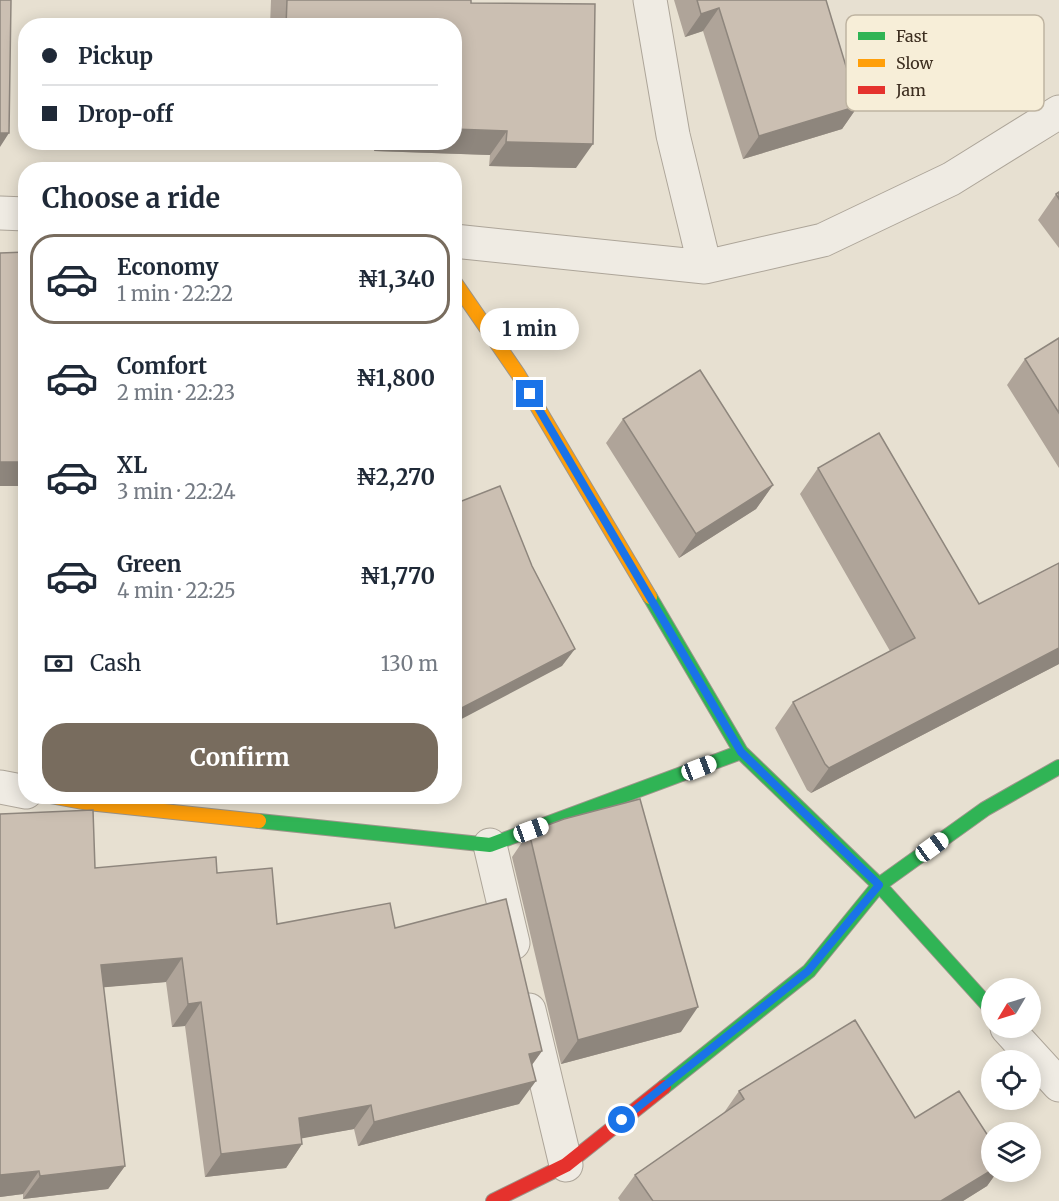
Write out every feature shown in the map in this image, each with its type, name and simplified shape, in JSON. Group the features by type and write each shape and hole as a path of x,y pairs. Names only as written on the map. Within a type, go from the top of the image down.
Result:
{"street":[{"path":"650,0 674,135 705,267"},
{"path":"462,242 705,267 822,240 951,179 1059,112"},
{"path":"0,213 18,214"},
{"path":"462,293 518,374 741,752 879,885 981,998"},
{"path":"94,804 490,845 741,752"},
{"path":"494,1201 566,1166 808,971 879,885 985,809 1059,767"},
{"path":"0,787 18,790"},
{"path":"490,845 566,1166"},
{"path":"1016,1038 1059,1085"}],"building":[{"path":"0,0 11,0 9,133 0,133"},
{"path":"287,0 471,0 471,3 595,4 593,144 506,142 507,131 462,129 462,18 286,18"},
{"path":"697,0 826,0 846,66 846,110 759,136 719,8 701,14"},
{"path":"18,252 18,462 0,462 0,253"},
{"path":"1059,338 1059,413 1025,359"},
{"path":"700,370 773,485 696,534 623,419"},
{"path":"879,433 979,604 1059,563 1059,648 829,768 793,702 915,638 818,468"},
{"path":"500,486 532,566 575,649 462,708 462,501"},
{"path":"640,799 698,1007 578,1040 529,832 564,819"},
{"path":"93,810 95,868 216,857 217,873 272,868 277,924 390,903 395,928 506,899 542,1051 529,1054 536,1081 374,1122 371,1105 299,1118 302,1144 221,1154 201,1002 188,1004 182,958 101,965 125,1166 40,1176 39,1171 0,1175 0,814"},
{"path":"855,1020 915,1118 959,1091 981,1125 981,1177 941,1201 653,1201 635,1175 744,1099 739,1091"}],"traffic: fast":[{"path":"650,597 741,752 879,885 981,998"},
{"path":"259,821 490,845 741,752"},
{"path":"664,1087 809,971 879,885 985,809 1059,767"}],"traffic: slow":[{"path":"462,293 518,374 650,597"},
{"path":"98,804 259,821"}],"traffic: jam":[{"path":"493,1201 566,1165 664,1087"}],"route":[{"path":"530,394 741,752 879,885 808,971 622,1120"}]}
